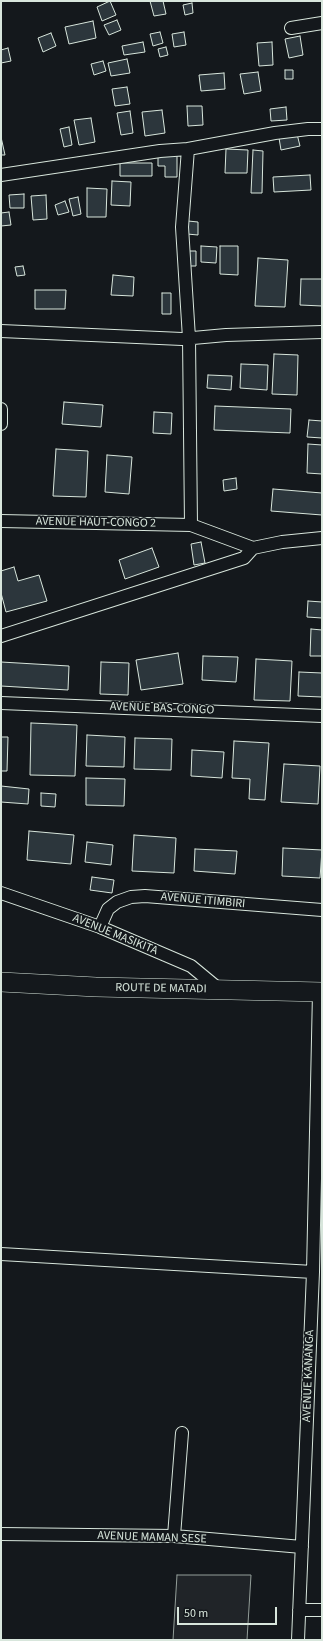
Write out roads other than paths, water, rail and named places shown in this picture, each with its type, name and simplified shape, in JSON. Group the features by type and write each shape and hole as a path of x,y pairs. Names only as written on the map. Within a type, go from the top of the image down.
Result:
{"main road":[{"name":"ROUTE DE MATADI","path":"1,982 221,991 320,992"}],"street":[{"path":"291,28 322,24"},
{"path":"1,175 160,151 188,149 281,132 322,129"},
{"path":"188,149 182,226 189,338 191,525"},
{"path":"1,331 189,338 226,335 322,332"},
{"path":"1,409 1,424"},
{"name":"AVENUE HAUT-CONGO 2","path":"1,521 191,525 253,548"},
{"path":"1,636 244,558 253,548 282,542 322,538"},
{"name":"AVENUE BAS-CONGO","path":"1,703 187,709 322,716"},
{"name":"AVENUE MASIKITA","path":"1,893 100,927 191,966 221,991"},
{"name":"AVENUE ITIMBIRI","path":"100,927 108,909 117,902 131,897 145,896 322,910"},
{"name":"AVENUE KANANGA","path":"298,1640 319,1149 320,992"},
{"path":"1,1254 313,1272"},
{"path":"174,1536 182,1433"},
{"name":"AVENUE MAMAN SESE","path":"1,1534 174,1536 302,1548"},
{"path":"299,1610 322,1610"}]}
